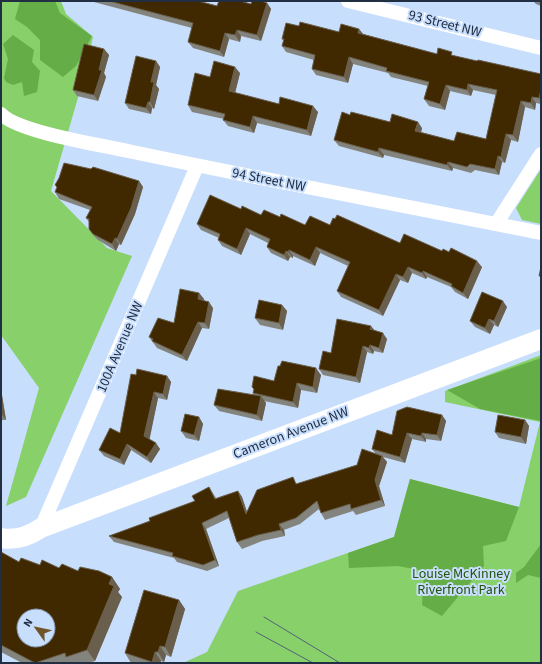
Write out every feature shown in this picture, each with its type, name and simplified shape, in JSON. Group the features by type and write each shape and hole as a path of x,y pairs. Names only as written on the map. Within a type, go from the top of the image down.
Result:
{"street":[{"name":"93 Street NW","path":"348,1 541,48"},
{"name":"94 Street NW","path":"1,114 5,118 28,128 197,166 541,234"},
{"path":"496,224 541,154"},
{"name":"100A Avenue NW","path":"41,528 197,166"},
{"name":"Cameron Avenue NW","path":"1,538 20,538 31,535 41,528 541,339"}],"green space":[{"path":"1,1 61,1 66,14 93,37 79,94 51,191 107,248 132,256 26,497 6,506 39,388 1,335"},
{"path":"20,1 55,1 60,13 92,36 76,66 63,77 40,60 40,40 27,27 15,19"},
{"path":"13,35 34,50 32,62 40,71 37,92 24,96 22,82 13,85 6,82 4,78 8,59 3,44"},
{"path":"541,169 541,224 522,220 516,208"},
{"name":"Louise McKinney Riverfront Park","path":"541,355 541,663 183,663 207,652 238,591 394,537 410,479 519,507 540,422 445,402 445,391"},
{"path":"541,358 541,421 480,409 447,390"},
{"path":"410,479 519,507 506,541 483,546 484,566 442,616 422,605 424,571 398,566 349,568 348,553 394,537"},
{"path":"541,544 541,578 528,575 516,583 516,573 524,567"}],"building":[{"path":"109,1 198,1 217,6 219,1 240,1 251,4 252,1 261,1 267,3 257,35 237,30 235,35 225,33 220,51 188,42 193,23"},
{"path":"300,22 339,32 341,24 359,29 358,33 437,54 438,48 452,52 451,55 541,74 541,90 539,98 532,97 531,103 521,101 513,135 506,134 501,157 498,156 495,169 470,164 467,167 448,162 447,165 379,148 378,152 334,140 342,112 350,115 351,112 390,122 392,114 418,122 415,131 454,141 457,132 486,139 497,90 468,84 467,90 446,85 440,104 424,99 429,82 386,71 387,68 349,57 344,77 312,69 315,55 282,46 286,23 299,26"},
{"path":"84,44 104,49 99,70 102,70 94,95 73,90"},
{"path":"136,56 156,61 151,82 154,82 150,102 148,102 146,108 125,103"},
{"path":"214,61 235,67 229,91 279,104 280,97 313,106 307,130 253,116 250,127 223,120 225,114 188,105 195,73 210,77"},
{"path":"64,163 91,169 93,167 139,181 131,208 117,239 115,238 112,244 93,234 89,229 89,219 86,218 92,207 55,192 57,187 55,185"},
{"path":"210,195 241,209 242,206 261,215 264,210 280,217 281,214 305,225 310,216 330,225 333,218 335,219 337,215 400,243 404,234 442,251 443,249 449,252 451,248 477,261 463,293 451,286 452,284 423,271 422,273 408,267 403,277 396,274 379,310 337,291 350,262 316,247 310,260 289,250 288,252 286,251 284,255 267,247 270,239 246,228 237,249 218,240 220,234 197,224"},
{"path":"180,289 199,293 198,299 209,302 205,323 198,322 182,355 152,341 153,339 149,337 158,318 174,323"},
{"path":"482,292 503,301 494,321 489,319 485,328 470,321"},
{"path":"259,300 282,305 279,323 255,318"},
{"path":"337,319 371,326 370,329 383,333 379,348 370,345 369,348 363,346 356,377 319,369 323,351 331,353"},
{"path":"282,361 316,368 313,387 297,383 293,402 253,393 254,389 252,387 254,376 274,381 278,366 280,366"},
{"path":"137,369 167,376 163,394 154,392 144,436 156,443 147,457 127,444 120,459 99,450 110,428 120,433 131,374 136,375"},
{"path":"218,389 261,396 257,415 214,405"},
{"path":"407,407 442,415 437,435 422,433 421,436 407,433 400,457 372,449 377,430 392,435 397,411"},
{"path":"185,414 199,417 194,435 181,431"},
{"path":"498,415 525,420 521,437 495,432"},
{"path":"362,449 382,456 375,480 381,500 351,509 350,504 321,513 317,501 296,518 279,524 281,530 258,535 237,542 227,511 202,523 215,560 203,565 172,556 173,553 109,536 150,521 149,518 195,501 192,496 209,487 215,499 238,491 246,514 257,490 293,477 296,484 357,465"},
{"path":"1,552 19,562 21,558 40,565 42,560 59,568 62,564 78,571 80,567 99,571 112,577 109,584 114,586 87,650 66,657 65,653 35,663 1,645"},
{"path":"144,590 179,600 165,647 160,646 158,652 155,652 152,662 125,653"}],"tram line":[{"path":"264,617 340,663"},
{"path":"256,632 313,663"}]}
